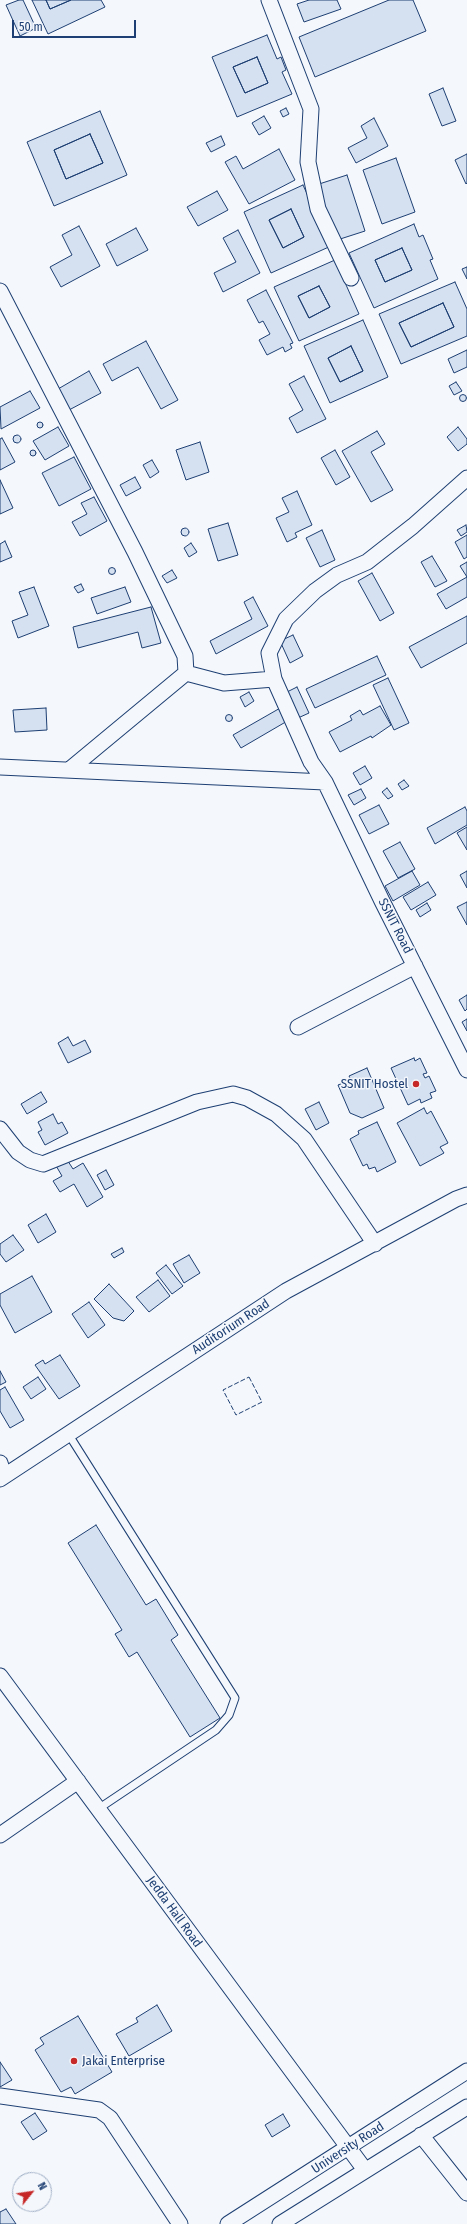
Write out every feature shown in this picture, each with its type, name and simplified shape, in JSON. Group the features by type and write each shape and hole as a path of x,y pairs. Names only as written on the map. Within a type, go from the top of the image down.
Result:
{"street":[{"path":"270,0 311,109 308,162 318,209 351,278"},
{"path":"0,291 135,552 185,656 186,673"},
{"name":"SSNIT Road","path":"467,478 408,531 367,562 337,575 315,591 286,619 269,654 274,679 311,762 325,782 467,1070"},
{"path":"186,673 224,683 274,679"},
{"path":"69,770 186,673"},
{"path":"0,767 325,782"},
{"path":"298,1027 415,966"},
{"path":"0,1129 18,1152 30,1160 43,1164 197,1102 233,1094 247,1098 276,1114 304,1139 375,1244"},
{"name":"Auditorium Road","path":"1,1473 69,1435 286,1291 456,1199 467,1195"},
{"name":"Jedda Hall Road","path":"0,1676 365,2170"},
{"path":"0,1835 78,1781"},
{"name":"University Road","path":"228,2224 467,2071"},
{"path":"0,2096 99,2110 110,2118 180,2224"},
{"path":"280,2224 467,2107"},
{"path":"421,2135 467,2193"}],"lane":[{"path":"69,1435 235,1698 229,1715 216,1730 98,1809"}],"building":[{"path":"23,0 36,28 20,36 6,5"},
{"path":"32,0 46,0 50,9 71,0 101,0 105,7 48,34"},
{"path":"46,0 71,0 50,9"},
{"path":"309,0 337,0 341,9 304,22 297,4"},
{"path":"389,0 413,0 426,31 315,77 299,37"},
{"path":"267,35 277,59 281,57 286,70 282,72 292,94 237,117 212,57","holes":["257,57 268,83 245,93 233,67"]},
{"path":"257,57 268,83 245,93 233,67"},
{"path":"443,88 456,121 442,126 429,94"},
{"path":"286,108 289,114 283,117 280,111"},
{"path":"100,111 127,175 54,206 27,142","holes":["90,134 103,163 66,179 54,150"]},
{"path":"264,116 271,128 259,135 252,123"},
{"path":"374,118 388,146 356,163 348,148 367,138 361,126"},
{"path":"90,134 103,163 66,179 54,150"},
{"path":"221,136 225,145 211,152 206,143"},
{"path":"279,149 295,180 249,204 225,162 236,156 243,169"},
{"path":"467,154 467,183 466,184 455,160"},
{"path":"396,158 415,212 382,224 363,170"},
{"path":"347,175 365,231 334,241 316,185"},
{"path":"303,185 331,246 271,273 244,212","holes":["291,209 304,237 283,248 269,220"]},
{"path":"217,191 228,210 198,226 187,207"},
{"path":"291,209 304,237 283,248 269,220"},
{"path":"414,224 419,237 423,235 433,259 430,260 438,279 374,308 349,253","holes":["402,248 412,270 385,282 375,260"]},
{"path":"79,226 100,266 61,287 50,267 72,255 62,235"},
{"path":"136,228 148,250 117,266 106,244"},
{"path":"238,230 260,273 223,292 214,273 236,262 223,238"},
{"path":"402,248 412,270 385,282 375,260"},
{"path":"335,260 359,314 299,341 274,287","holes":["319,286 330,307 309,318 298,296"]},
{"path":"467,267 467,279 462,269"},
{"path":"455,282 467,309 467,336 401,364 379,314","holes":["443,303 454,327 411,347 399,323"]},
{"path":"319,286 330,307 309,318 298,296"},
{"path":"266,290 293,343 290,344 292,348 285,352 283,347 267,355 259,340 270,334 263,321 259,323 247,300"},
{"path":"443,303 454,327 411,347 399,323"},
{"path":"363,320 388,377 330,403 304,346","holes":["351,346 363,371 340,382 328,358"]},
{"path":"146,341 178,400 161,409 138,367 112,381 103,364"},
{"path":"351,346 363,371 340,382 328,358"},
{"path":"467,350 467,367 454,373 448,359"},
{"path":"89,371 101,393 69,410 58,389"},
{"path":"304,376 326,419 297,433 289,418 303,410 289,384"},
{"path":"456,382 462,391 454,395 449,386"},
{"path":"30,391 40,408 1,429 0,407"},
{"path":"463,394 466,395 466,401 463,402 460,401 459,398 460,395"},
{"path":"40,422 43,425 40,428 37,425"},
{"path":"58,427 69,446 45,460 33,441"},
{"path":"458,427 467,439 467,444 458,451 447,437"},
{"path":"377,431 385,444 371,452 393,490 371,502 342,451"},
{"path":"15,435 19,435 21,439 19,443 15,443 13,441 13,437"},
{"path":"2,438 15,462 0,470 0,439"},
{"path":"200,442 209,472 186,480 176,450"},
{"path":"33,450 36,453 33,456 30,453"},
{"path":"335,450 350,477 336,485 321,458"},
{"path":"74,457 91,489 59,506 42,473"},
{"path":"152,460 159,472 150,478 143,465"},
{"path":"135,477 141,488 126,496 120,485"},
{"path":"0,480 13,508 0,514"},
{"path":"297,491 312,525 295,533 297,537 287,542 276,518 289,512 282,498"},
{"path":"94,497 107,521 80,536 72,522 87,514 81,503"},
{"path":"228,523 238,555 218,561 208,529"},
{"path":"466,525 467,532 461,536 457,530"},
{"path":"185,528 188,529 188,535 185,536 182,535 181,532 182,529"},
{"path":"322,530 335,560 320,567 306,538"},
{"path":"467,535 467,557 464,559 455,542"},
{"path":"5,541 12,557 0,562 0,544"},
{"path":"191,543 197,552 189,557 184,548"},
{"path":"432,556 447,581 435,587 421,562"},
{"path":"467,562 467,577 460,566"},
{"path":"112,568 115,571 112,574 109,571"},
{"path":"172,570 177,578 167,583 162,576"},
{"path":"372,573 394,613 380,621 358,581"},
{"path":"467,577 467,597 446,609 437,594"},
{"path":"81,584 84,590 78,593 74,587"},
{"path":"34,587 49,626 18,638 12,621 28,615 19,592"},
{"path":"125,587 131,602 97,614 91,598"},
{"path":"253,597 268,626 216,654 210,641 252,619 244,602"},
{"path":"151,607 161,643 142,648 138,632 78,648 73,627"},
{"path":"467,616 467,643 421,668 409,647"},
{"path":"293,635 303,656 290,663 280,641"},
{"path":"377,656 386,675 315,708 306,689"},
{"path":"388,678 409,723 394,730 373,685"},
{"path":"297,687 309,713 298,718 287,692"},
{"path":"249,692 254,701 245,707 240,697"},
{"path":"380,706 391,725 372,738 371,736 340,752 329,732 352,720 350,716 360,710 363,715"},
{"path":"282,707 289,720 241,748 233,735"},
{"path":"46,708 47,730 15,732 13,710"},
{"path":"229,715 232,718 229,721 226,718"},
{"path":"365,766 372,778 360,785 353,773"},
{"path":"404,780 409,786 402,790 398,784"},
{"path":"387,788 393,796 388,799 382,792"},
{"path":"361,789 366,798 354,805 348,795"},
{"path":"379,805 389,824 369,834 359,815"},
{"path":"465,807 467,811 467,825 435,844 427,828"},
{"path":"467,827 467,850 457,833"},
{"path":"400,842 415,869 398,878 383,851"},
{"path":"412,871 420,885 393,901 385,886"},
{"path":"467,871 467,888 460,875"},
{"path":"428,882 436,895 411,910 403,897"},
{"path":"467,902 467,925 457,907"},
{"path":"427,903 431,910 420,917 416,910"},
{"path":"467,995 467,1009 465,1011 459,1000"},
{"path":"467,1019 467,1031 462,1022"},
{"path":"68,1037 73,1046 85,1040 91,1052 68,1063 58,1043"},
{"name":"SSNIT Hostel","path":"414,1058 415,1061 420,1058 427,1073 423,1074 425,1078 429,1076 436,1091 430,1093 432,1098 421,1103 420,1099 408,1105 391,1068"},
{"path":"367,1068 384,1108 362,1118 350,1113 338,1085 351,1080 349,1076"},
{"path":"41,1092 47,1102 27,1114 21,1104"},
{"path":"319,1102 329,1123 316,1130 305,1109"},
{"path":"424,1108 427,1114 431,1111 448,1143 440,1147 444,1153 420,1166 397,1123"},
{"path":"53,1114 58,1124 62,1122 68,1133 45,1145 38,1132 42,1130 38,1122"},
{"path":"377,1122 396,1162 377,1172 375,1167 369,1169 367,1164 363,1166 350,1139 359,1134 358,1131"},
{"path":"66,1158 73,1169 83,1163 103,1197 87,1207 74,1184 60,1192 53,1181 62,1176 55,1164"},
{"path":"106,1170 114,1185 105,1190 97,1175"},
{"path":"46,1214 56,1232 38,1243 28,1225"},
{"path":"13,1235 24,1250 6,1262 0,1254 0,1244"},
{"path":"122,1248 124,1252 114,1258 111,1254"},
{"path":"189,1255 200,1273 184,1283 173,1264"},
{"path":"166,1265 183,1286 172,1294 156,1273"},
{"path":"32,1276 52,1312 15,1333 0,1305 0,1294"},
{"path":"158,1280 170,1296 149,1312 136,1297"},
{"path":"109,1284 134,1311 124,1321 113,1318 94,1299"},
{"path":"89,1302 105,1325 88,1338 72,1314"},
{"path":"60,1355 80,1386 59,1399 35,1365 43,1360 45,1364"},
{"path":"0,1371 6,1382 0,1385"},
{"path":"38,1377 46,1389 31,1399 23,1387"},
{"path":"5,1387 24,1420 10,1428 0,1411 0,1390"},
{"path":"96,1525 146,1605 156,1599 178,1635 171,1640 220,1718 190,1737 137,1652 129,1657 115,1634 122,1630 68,1543"},
{"path":"157,2005 172,2031 129,2056 116,2034 138,2022 136,2018"},
{"name":"Jakai Enterprise","path":"78,2016 112,2072 75,2094 71,2087 61,2092 35,2050 44,2044 40,2038"},
{"path":"0,2062 12,2080 0,2087"},
{"path":"35,2113 47,2131 33,2140 21,2122"},
{"path":"283,2114 290,2126 272,2137 265,2125"},
{"path":"6,2209 16,2224 0,2224 0,2212"}],"fence":[{"path":"249,1377 262,1402 236,1415 223,1390 249,1377"}],"place":[{"name":"SSNIT Hostel","path":"416,1084"},
{"name":"Jakai Enterprise","path":"74,2061"}]}
